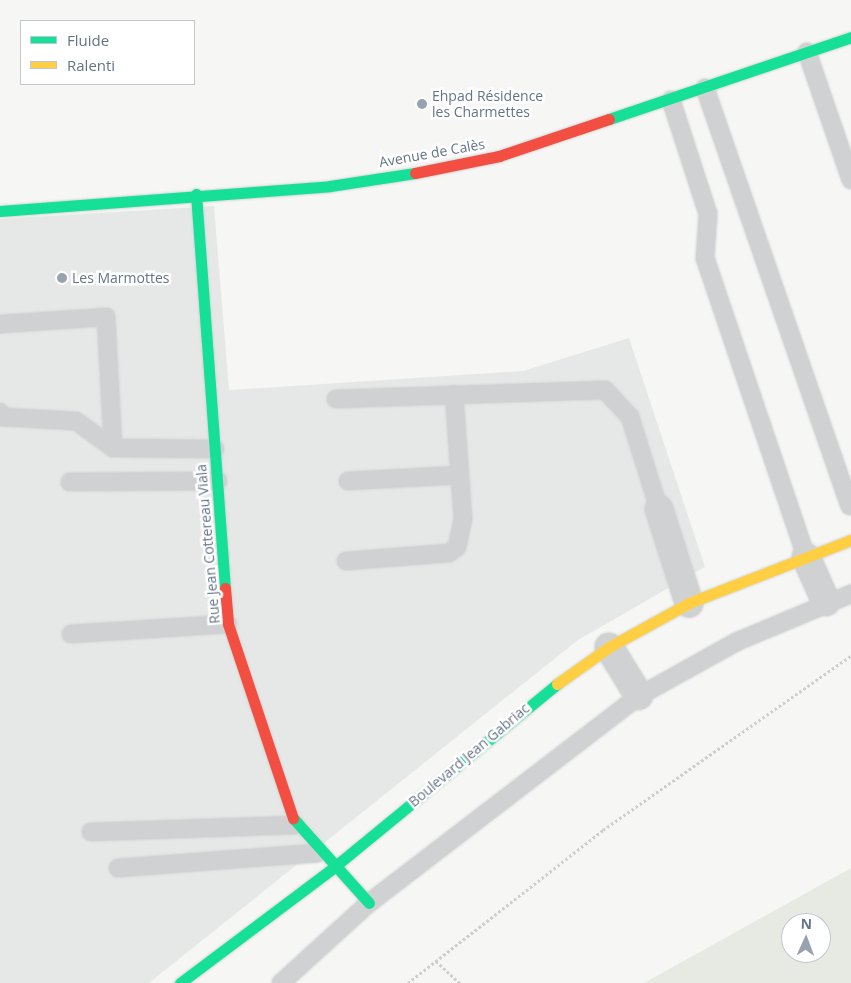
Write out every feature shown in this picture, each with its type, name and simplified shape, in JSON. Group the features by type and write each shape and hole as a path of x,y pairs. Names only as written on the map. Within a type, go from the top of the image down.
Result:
{"street":[{"name":"Avenue de Calès","path":"0,211 196,194 330,186 427,171 499,156 671,100 851,37"},
{"name":"Rue Jean Cottereau Viala","path":"196,194 228,624 295,825 333,868"},
{"path":"659,509 689,603"},
{"name":"Boulevard Jean Gabriac","path":"180,983 333,868 565,676 609,647 689,603 851,540"},
{"path":"806,557 826,602"},
{"path":"609,647 639,696"},
{"path":"333,868 369,903"}],"lane":[{"path":"807,52 851,180"},
{"path":"704,88 850,506"},
{"path":"671,100 708,214 705,258 806,557"},
{"path":"0,324 106,317 113,448"},
{"path":"336,399 605,390 630,417 659,509"},
{"path":"346,561 449,553 463,536 454,394"},
{"path":"0,412 2,417 76,421 113,448 215,449"},
{"path":"348,481 460,475"},
{"path":"70,482 218,481"},
{"path":"281,983 369,903 639,696 736,642 826,602 851,594"},
{"path":"71,634 228,624"},
{"path":"91,832 295,825"},
{"path":"118,868 317,852"}],"path":[{"path":"408,983 603,830 851,656"},
{"path":"436,961 460,983"}],"shaded area":[{"path":"214,206 229,390 523,371 629,338 705,567 578,640 149,983 0,983 0,219"},
{"path":"851,868 851,983 644,983"}],"traffic: fast":[{"path":"609,119 851,37"},
{"path":"0,211 330,186 415,173"},
{"path":"196,194 225,588"},
{"path":"180,983 333,868 557,684"},
{"path":"293,818 369,903"}],"traffic: slow":[{"path":"557,684 609,647 689,603 851,540"}],"traffic: jam":[{"path":"415,173 499,156 609,119"},
{"path":"225,588 228,624 293,818"}],"place":[{"name":"Ehpad Résidence les Charmettes","path":"422,104"},
{"name":"Les Marmottes","path":"62,278"}]}
